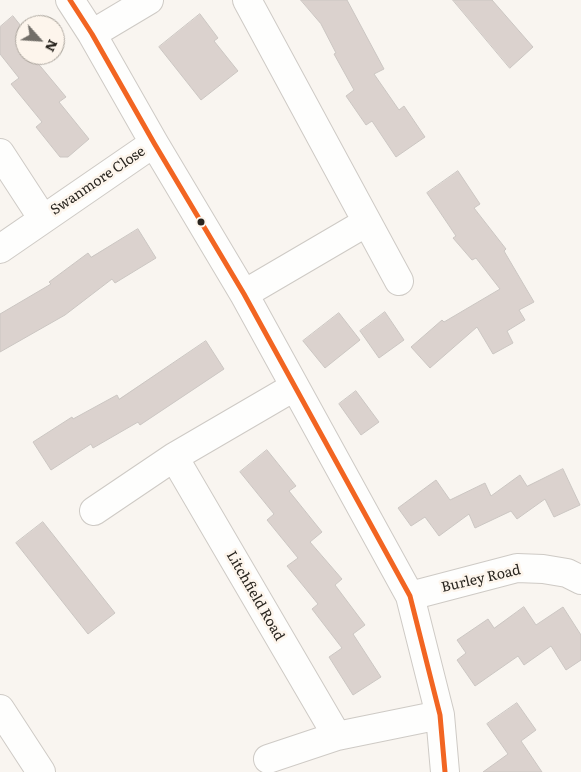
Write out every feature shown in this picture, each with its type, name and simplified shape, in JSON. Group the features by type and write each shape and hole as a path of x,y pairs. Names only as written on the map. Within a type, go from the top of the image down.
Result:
{"street":[{"path":"70,0 92,34 244,294 410,596 440,715 445,772"},
{"path":"92,34 149,0"},
{"path":"247,0 399,281"},
{"name":"Swanmore Close","path":"0,248 154,143"},
{"name":"Swanmore Close","path":"0,153 43,219"},
{"path":"244,294 367,222"},
{"path":"94,510 174,457 294,387"},
{"name":"Litchfield Road","path":"174,457 337,736"},
{"name":"Burley Road","path":"410,596 517,568 543,569 567,573 581,580"},
{"path":"0,709 41,772"},
{"path":"268,759 337,736 440,715"}],"building":[{"path":"301,0 347,0 384,69 374,74 399,110 404,106 425,137 396,157 372,121 366,125 346,96 354,90 334,54 336,53 321,24"},
{"path":"453,0 492,0 533,47 510,68"},
{"path":"200,14 218,38 214,41 238,71 201,100 159,47"},
{"path":"13,16 15,18 15,65 39,65 66,97 59,102 89,139 68,157 60,157 36,127 42,122 11,84 19,78 0,54 0,27"},
{"path":"458,171 480,204 474,208 506,249 504,251 534,302 519,310 525,320 507,331 513,343 493,354 477,327 430,368 411,347 442,320 444,322 500,289 476,258 472,260 453,238 456,236 427,193"},
{"path":"138,229 156,258 115,283 112,279 65,315 0,352 0,314 51,284 49,282 88,253 91,257"},
{"path":"385,312 404,340 379,358 360,331"},
{"path":"339,313 360,340 325,368 303,341"},
{"path":"206,341 224,369 140,425 138,422 93,448 91,444 51,470 33,442 72,417 73,419 117,395 119,399"},
{"path":"356,391 379,422 361,435 339,404"},
{"path":"267,450 296,486 289,491 322,532 310,542 342,579 335,585 365,625 353,634 381,677 353,695 329,657 342,648 312,609 318,604 287,566 298,558 267,520 274,514 240,472"},
{"path":"563,469 580,505 554,517 545,499 517,519 511,511 475,528 469,514 439,536 425,517 411,526 398,508 436,480 450,500 485,483 491,496 520,475 527,486"},
{"path":"43,522 115,613 88,634 16,543"},
{"path":"524,607 536,625 563,607 581,635 581,660 566,670 551,646 524,665 518,656 475,686 457,660 466,653 457,640 488,619 494,628"},
{"path":"517,703 536,730 521,741 542,772 483,772 508,754 487,724"}],"transit line":[{"path":"70,0 92,34 244,294 410,596 440,715 445,772"}]}
